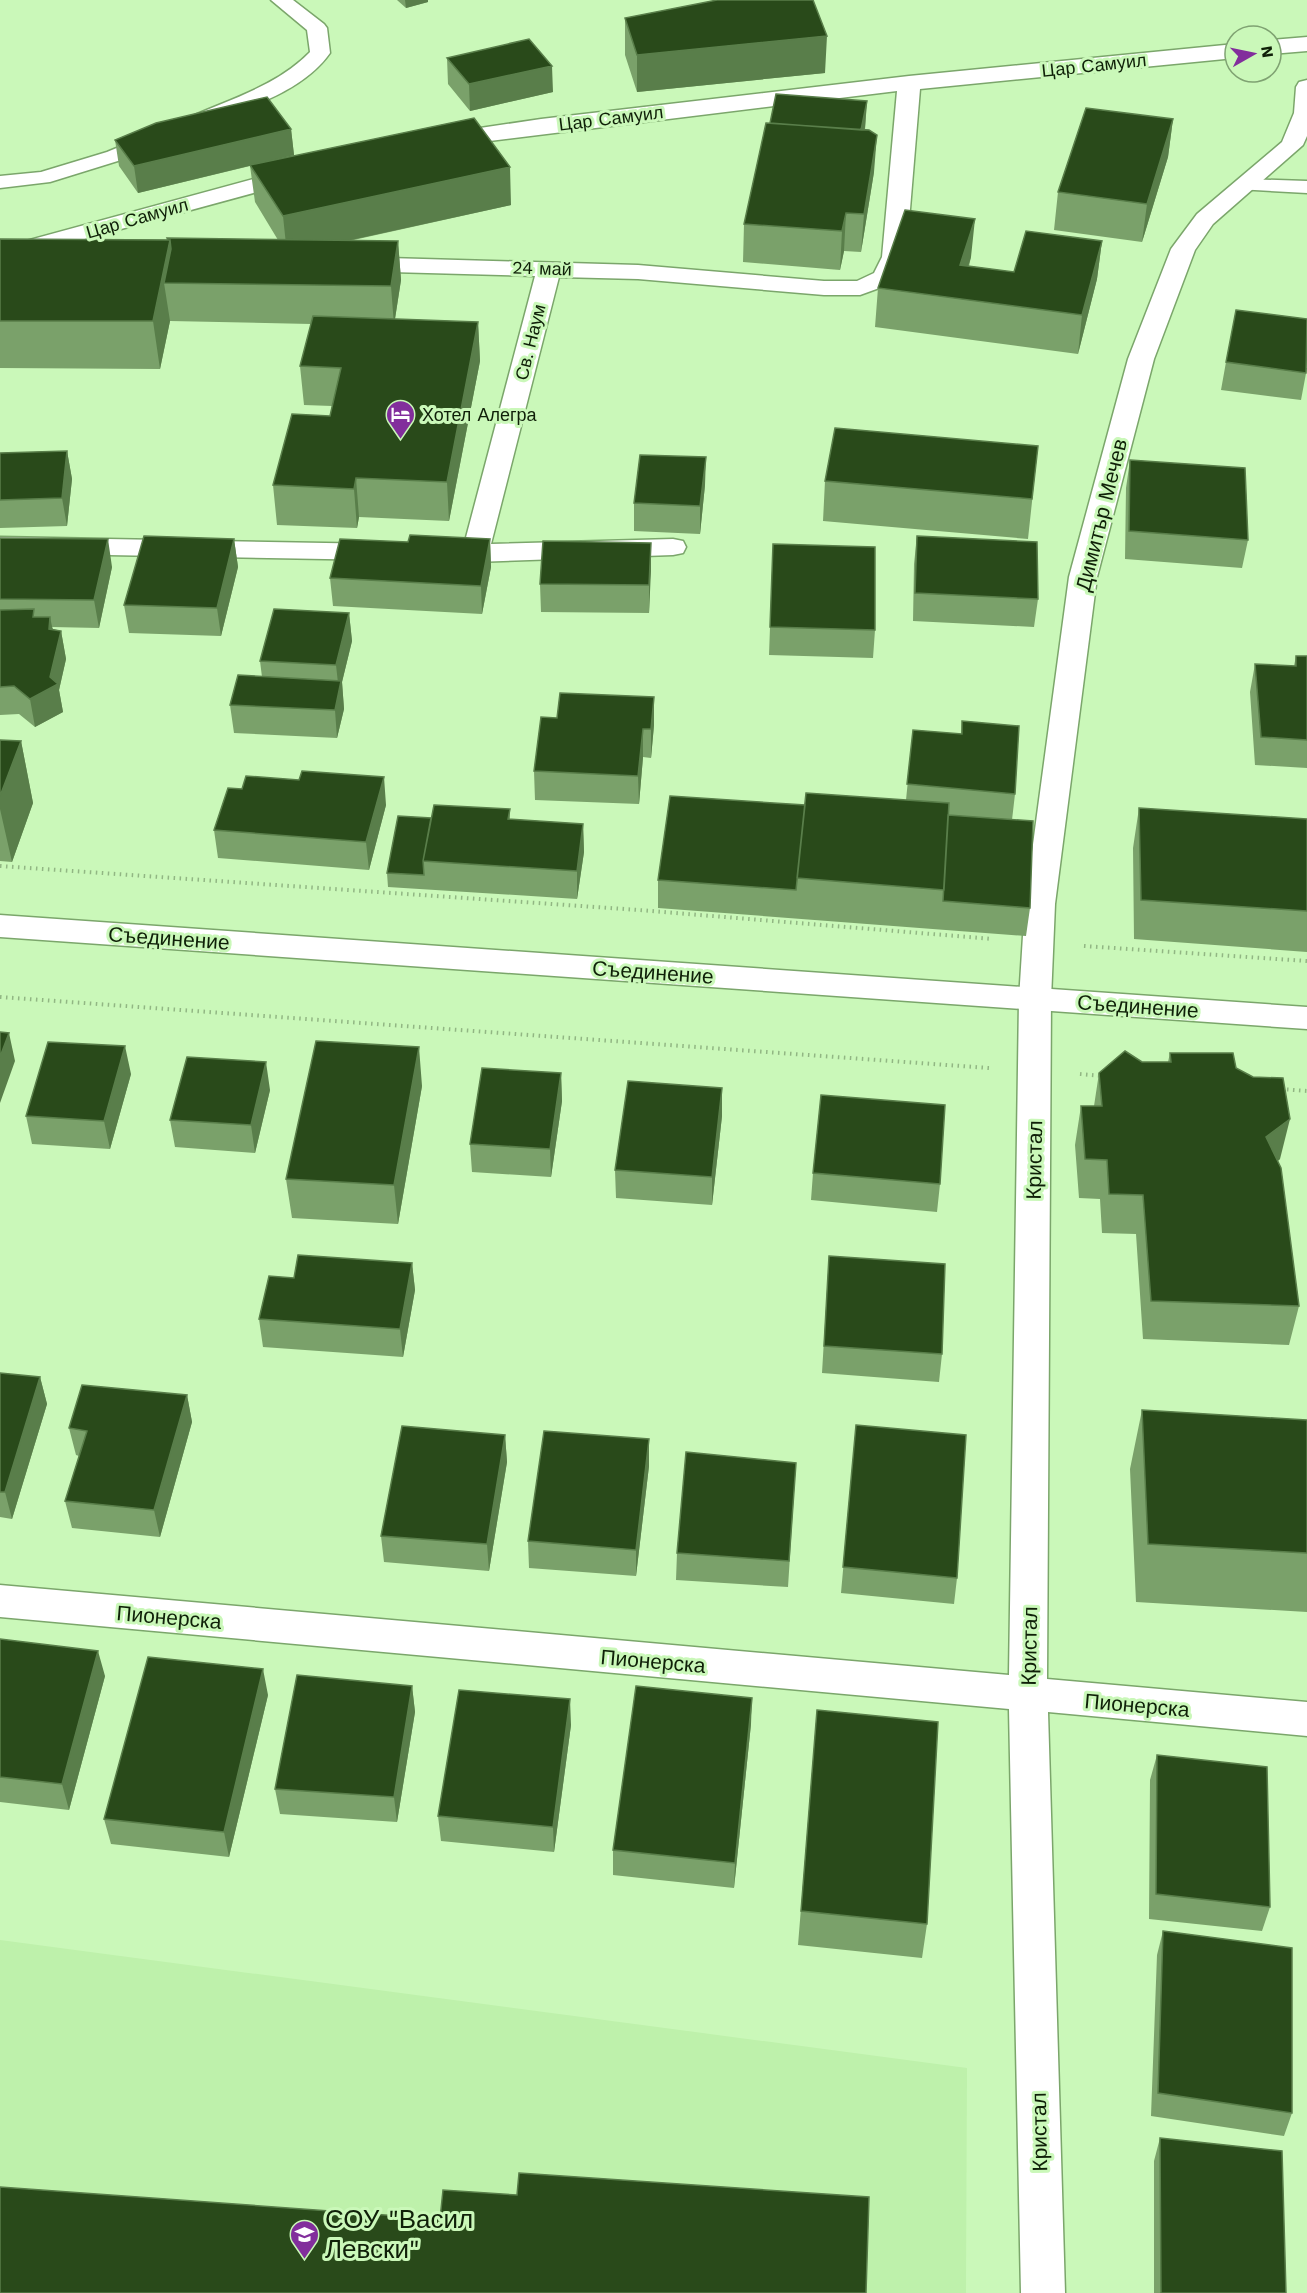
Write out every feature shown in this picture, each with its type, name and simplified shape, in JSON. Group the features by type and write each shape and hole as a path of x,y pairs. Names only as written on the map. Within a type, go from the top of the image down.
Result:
{"street":[{"path":"1283,46 1307,44"},
{"name":"Цар Самуил","path":"416,146 541,126 909,83 1223,52"},
{"name":"24 май","path":"336,264 638,272 824,288 860,288 884,278 894,257 909,83"},
{"name":"Димитър Мечев","path":"1035,999 1040,904 1083,576 1142,359 1183,249 1204,219 1292,145 1305,113 1307,87"},
{"name":"Цар Самуил","path":"0,256 315,170"},
{"path":"0,256 66,261"},
{"name":"Св. Наум","path":"476,554 549,268"},
{"path":"0,545 476,554 673,547"},
{"name":"Съединение","path":"0,926 1307,1018"},
{"name":"Кристал","path":"1035,999 1028,1695 1042,2293"},
{"name":"Пионерска","path":"0,1601 1307,1719"}],"lane":[{"path":"0,182 44,178 114,156 273,88 306,69 320,53 317,28 281,0"},
{"path":"1244,185 1307,187"}],"path":[{"path":"0,866 639,910 1038,943 1307,961"},
{"path":"0,997 1106,1076"},
{"path":"1272,1088 1307,1091"}],"shaded area":[{"path":"0,1940 967,2068 966,2293 0,2293"}],"building":[{"path":"717,0 813,0 827,36 637,55 625,18"},
{"path":"529,39 552,66 469,84 447,58"},
{"path":"776,94 867,101 861,130 770,123"},
{"path":"267,97 291,129 134,166 115,140 156,123"},
{"path":"1086,108 1173,119 1147,204 1058,192"},
{"path":"474,118 510,167 283,216 250,165"},
{"path":"766,123 869,130 877,135 864,214 846,213 842,231 744,224"},
{"path":"905,210 975,219 960,265 1014,272 1026,231 1102,241 1082,315 878,288"},
{"path":"167,238 398,241 391,286 164,283 171,249 170,240"},
{"path":"0,239 170,240 153,321 0,321"},
{"path":"1236,310 1307,319 1306,373 1226,362"},
{"path":"313,316 478,322 447,482 356,478 354,489 273,485 292,414 330,416 341,368 300,366"},
{"path":"835,428 1038,446 1032,499 825,481"},
{"path":"67,451 62,498 0,500 0,453"},
{"path":"640,455 706,457 700,506 634,503"},
{"path":"1130,460 1245,468 1248,540 1129,531"},
{"path":"410,535 490,539 481,586 330,578 340,539 408,542"},
{"path":"144,536 234,539 217,608 124,605"},
{"path":"917,536 1037,542 1038,599 915,593"},
{"path":"0,538 108,539 94,600 0,599"},
{"path":"543,541 651,543 649,585 540,584"},
{"path":"773,544 875,547 875,630 770,627"},
{"path":"34,609 33,617 50,617 49,629 61,631 50,677 58,684 30,699 14,686 0,687 0,610"},
{"path":"274,609 349,613 336,665 260,661"},
{"path":"1296,656 1307,656 1307,740 1261,737 1255,664 1296,666"},
{"path":"238,675 341,681 335,710 230,705"},
{"path":"560,693 654,697 651,729 643,729 638,776 534,771 541,717 557,718"},
{"path":"962,721 1019,726 1015,794 907,784 913,730 962,734"},
{"path":"0,740 21,741 0,796"},
{"path":"302,771 384,777 366,842 214,830 228,788 242,789 246,776 299,780"},
{"path":"806,793 949,803 944,890 797,878"},
{"path":"670,796 805,805 796,890 658,880"},
{"path":"434,805 510,809 508,819 583,824 577,871 423,861"},
{"path":"1139,808 1307,819 1307,911 1141,900"},
{"path":"948,815 1033,821 1030,908 943,901"},
{"path":"398,816 431,818 423,861 424,875 387,873"},
{"path":"0,1032 9,1033 0,1057"},
{"path":"316,1041 419,1047 394,1185 286,1179"},
{"path":"48,1042 125,1046 104,1121 26,1116"},
{"path":"1125,1051 1142,1062 1171,1062 1170,1053 1233,1053 1236,1068 1253,1077 1283,1078 1290,1119 1266,1137 1281,1168 1299,1306 1151,1301 1143,1195 1109,1194 1107,1160 1085,1159 1081,1106 1102,1106 1099,1073"},
{"path":"187,1057 266,1062 251,1125 170,1120"},
{"path":"482,1068 561,1073 550,1149 470,1144"},
{"path":"628,1081 722,1088 712,1177 615,1170"},
{"path":"821,1095 945,1105 940,1184 813,1173"},
{"path":"298,1255 412,1263 400,1329 259,1319 269,1276 294,1278"},
{"path":"829,1256 945,1264 942,1354 824,1346"},
{"path":"0,1373 40,1377 5,1492 0,1492"},
{"path":"82,1385 187,1395 154,1510 65,1501 87,1431 69,1428"},
{"path":"1142,1410 1307,1420 1307,1553 1148,1544"},
{"path":"856,1425 966,1435 957,1578 843,1567"},
{"path":"402,1426 505,1435 487,1544 381,1536"},
{"path":"544,1431 649,1439 636,1550 528,1541"},
{"path":"686,1452 796,1463 789,1561 677,1553"},
{"path":"0,1639 98,1651 62,1784 0,1777"},
{"path":"148,1657 263,1669 224,1832 104,1819"},
{"path":"297,1675 412,1686 394,1797 275,1789"},
{"path":"636,1686 752,1698 735,1863 613,1850"},
{"path":"459,1690 570,1699 553,1827 438,1816"},
{"path":"817,1710 938,1722 927,1924 801,1911"},
{"path":"1157,1755 1267,1767 1270,1907 1156,1894"},
{"path":"1163,1931 1292,1948 1292,2113 1158,2093"},
{"path":"1160,2138 1282,2151 1286,2293 1161,2293"},
{"path":"519,2173 869,2197 866,2293 0,2293 0,2187 440,2219 443,2190 517,2195"}],"place":[{"name":"Хотел Алегра","path":"401,440"},
{"name":"СОУ \"Васил Левски\"","path":"304,2260"}]}
